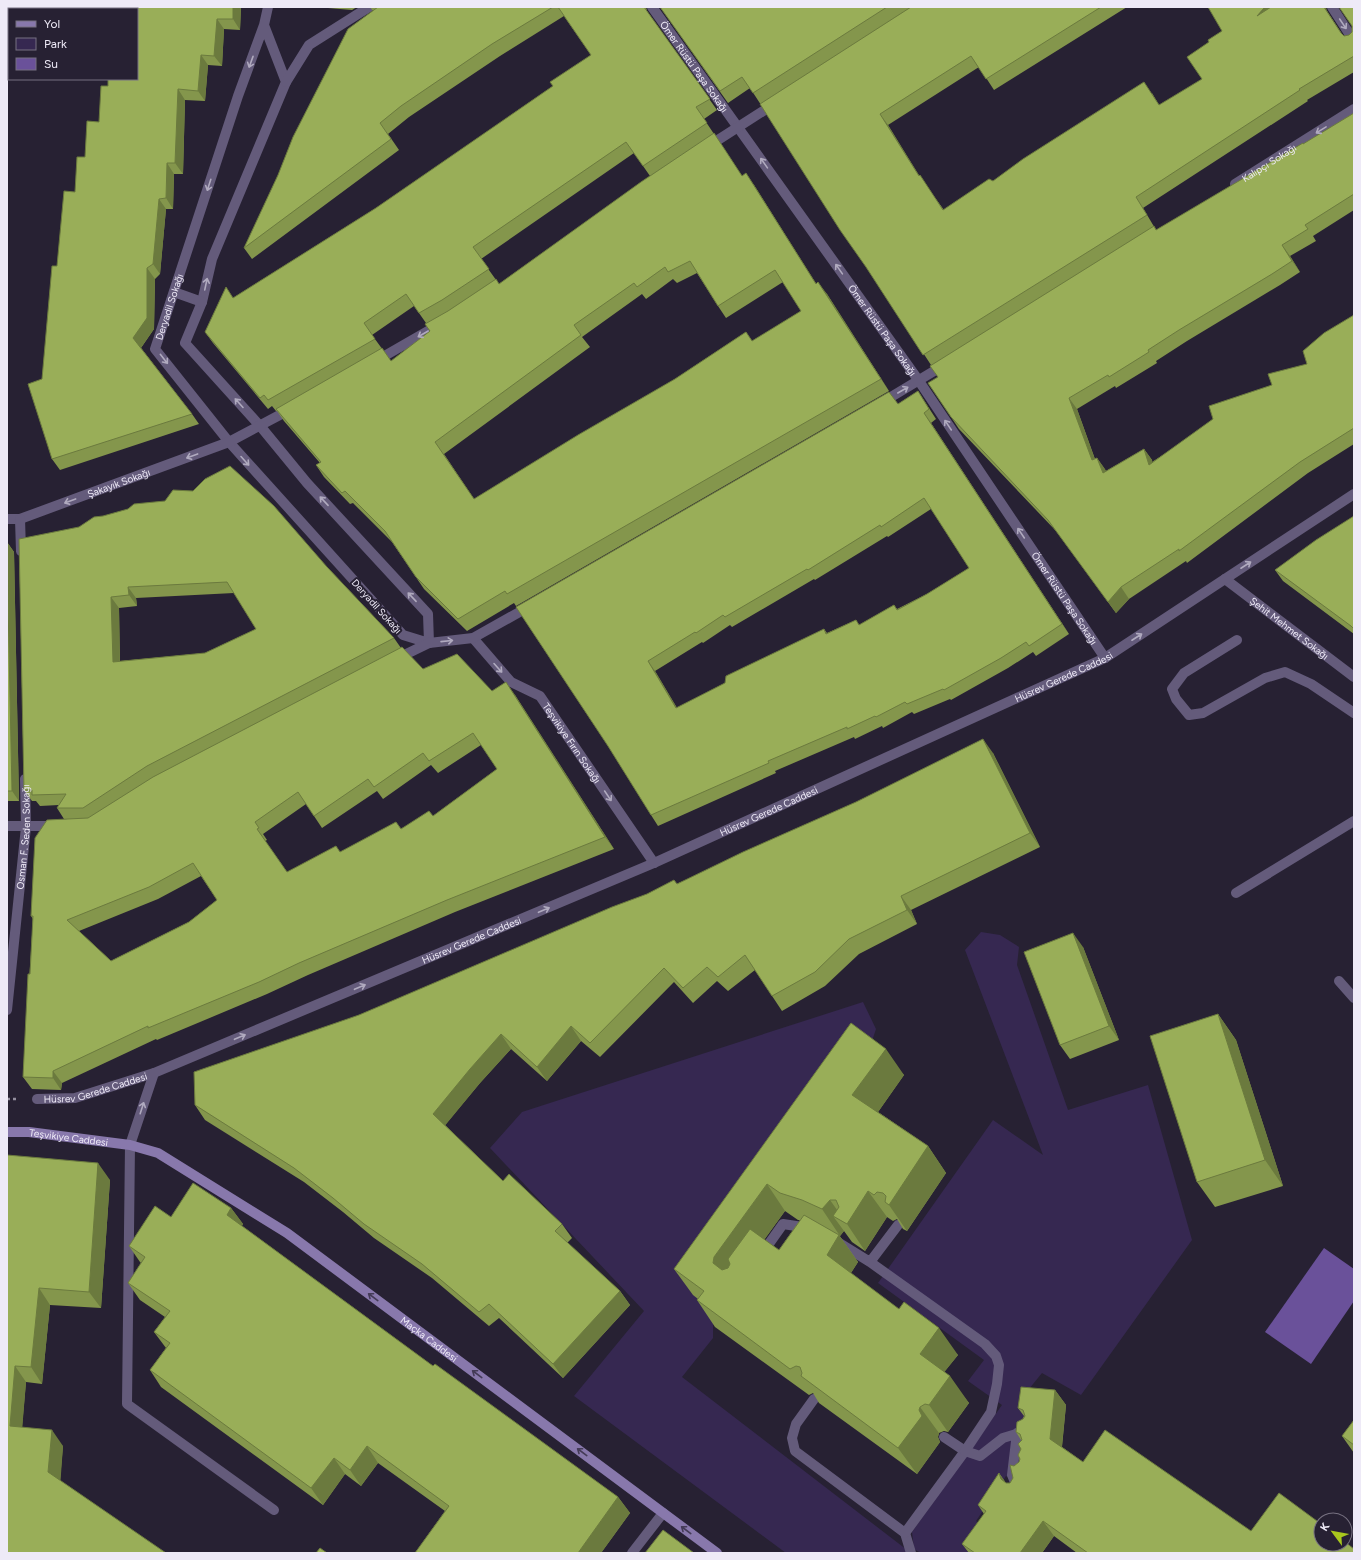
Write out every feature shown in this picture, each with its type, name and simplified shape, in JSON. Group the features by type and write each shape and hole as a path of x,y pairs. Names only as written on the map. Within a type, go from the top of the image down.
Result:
{"main road":[{"name":"Teşvikiye Caddesi","path":"7,1132 29,1132 130,1146"},
{"name":"Maçka Caddesi","path":"130,1146 158,1153 287,1233 717,1553"}],"street":[{"name":"Deryadil Sokağı","path":"268,7 264,25 238,96 155,349 229,442 403,635 429,643"},
{"path":"369,7 308,45 286,82 212,259 202,302 185,343 261,427 307,483 428,614 429,643"},
{"name":"Ömer Rüstü Paşa Sokağı","path":"652,7 919,380 1105,658"},
{"path":"1332,7 1354,41"},
{"path":"264,25 286,82"},
{"path":"699,153 785,97"},
{"name":"Kalıpçı Sokağı","path":"1227,188 1354,109"},
{"path":"174,292 202,302"},
{"path":"364,368 446,320"},
{"path":"870,408 952,360"},
{"name":"Şakayık Sokağı","path":"7,519 20,519 229,442 261,427 302,403"},
{"name":"Hüsrev Gerede Caddesi","path":"37,1098 75,1098 154,1074 654,863 1105,658 1354,494"},
{"path":"20,519 21,558"},
{"name":"Şehit Mehmet Sokağı","path":"1225,579 1354,677"},
{"path":"386,665 429,643 472,638 539,601"},
{"name":"Teşvikiye Fırın Sokağı","path":"472,638 511,682 540,696 654,863"},
{"path":"1237,640 1184,673 1172,688 1176,699 1189,715 1203,713 1264,678 1285,672 1311,684 1354,713"},
{"name":"Osman F. Seden Sokağı","path":"7,1010 26,827 25,771"},
{"path":"1236,893 1354,821"},
{"path":"7,826 63,826"},
{"path":"1339,981 1354,998"},
{"name":"Hüsrev Gerede Caddesi","path":"154,1074 130,1146 126,1404 274,1510"},
{"path":"756,1261 781,1222 799,1226 844,1241 870,1262 985,1344 996,1356 999,1365 997,1384 991,1412 965,1451 905,1533"},
{"path":"870,1262 898,1225"},
{"path":"814,1399 796,1424 792,1438 796,1452 905,1533 911,1553"},
{"path":"944,1437 965,1451 980,1456 1003,1438 1028,1430"},
{"path":"1017,1433 1012,1475 1018,1492"},
{"path":"1014,1461 1025,1465 1014,1461"},
{"path":"632,1553 663,1513"}],"green space":[{"path":"981,932 1000,935 1019,947 1017,965 1068,1110 1148,1085 1192,1240 1081,1395 1042,1373 1029,1389 1019,1485 1006,1476 976,1521 986,1528 968,1553 921,1553 914,1549 912,1532 1002,1405 968,1381 984,1360 878,1283 993,1120 1043,1155 965,950"},
{"path":"863,1002 876,1029 869,1050 713,1311 713,1338 682,1377 911,1553 786,1553 574,1396 644,1311 490,1148 522,1112"}],"water":[{"path":"1324,1248 1354,1269 1354,1301 1311,1364 1265,1332"}],"building":[{"path":"233,7 233,19 217,19 214,56 201,55 198,91 178,89 175,163 167,163 166,198 159,199 153,264 147,268 147,318 133,338 192,414 52,459 28,384 42,379 52,266 57,266 64,191 75,192 77,157 85,157 87,121 99,122 101,86 108,86 108,80 138,80 138,8 133,8"},
{"path":"378,7 553,7 492,44 401,106 380,123 391,139 244,248 278,175 293,137 348,29"},
{"path":"558,7 644,7 710,99 696,107 707,123 643,166 626,142 473,247 489,269 442,300 419,313 406,294 364,323 375,339 268,400 264,395 260,398 205,332 226,287 233,298 376,208 553,86 550,82 591,55"},
{"path":"660,7 887,7 753,93 742,77 720,91"},
{"path":"911,7 1101,7 986,79 971,56 880,114 919,176 920,175 943,210 989,179 993,181 1023,159 1144,82 1159,105 1202,79 1187,57 1222,31 1208,7 1265,7 1257,16 1271,7 1324,7 1344,36 1349,35 1352,32 1352,26 1339,7 1354,7 1354,56 1299,89 1300,90 1136,197 1147,215 923,355 840,230 760,104"},
{"path":"1354,113 1354,194 1305,225 1308,229 1282,245 1292,261 1179,330 1148,350 1149,352 1109,377 1108,375 1069,398 1092,460 1097,458 1103,473 1144,449 1149,465 1213,419 1209,406 1272,385 1268,374 1307,364 1303,351 1324,333 1354,315 1354,428 1300,462 1179,551 1179,549 1121,587 1108,602 1048,520 951,417 928,383 938,377 930,366 1154,226 1156,230"},
{"path":"714,133 742,176 746,173 816,284 818,282 881,379 507,594 505,591 458,619 416,577 385,531 345,491 342,493 316,465 321,462 276,409 382,348 391,361 430,331 425,324 448,311 496,279 499,284 641,182","holes":["690,261 718,306 775,270 801,311 752,341 746,332 675,379 578,435 474,499 435,442 581,335 574,325 634,283 637,287 665,267 668,272"]},
{"path":"918,391 929,409 924,413 1062,624 1029,646 1026,642 944,690 943,689 907,704 905,702 876,717 875,716 847,729 847,727 768,761 769,763 651,815 608,746 516,607 889,392 898,404","holes":["924,498 969,568 927,594 897,610 894,605 859,625 856,620 826,634 824,629 726,676 725,683 676,708 648,661 695,632 696,633 723,615 725,617 807,569 808,570 880,525 881,527"]},
{"path":"230,466 274,506 327,567 394,638 147,766 83,808 57,808 66,794 32,795 32,790 24,790 19,539 79,527 94,517 128,509 134,504 165,501 173,490 193,491 205,479","holes":["227,582 256,629 205,653 113,662 111,597 129,595 128,587"]},
{"path":"1354,516 1354,629 1275,570 1316,540"},
{"path":"7,555 12,791 7,791"},
{"path":"402,647 423,669 457,654 492,691 506,682 605,837 447,900 299,963 259,982 148,1028 148,1026 53,1071 53,1078 23,1077 28,974 30,974 33,916 31,916 35,838 47,820 88,818 153,777","holes":["473,733 497,769 433,816 429,811 401,829 396,822 340,852 336,846 287,872 257,829 259,828 255,822 298,792 314,816 368,779 374,787 423,753 429,761","193,863 217,900 189,922 111,961 67,920 149,887"]},
{"path":"983,739 1030,833 901,896 907,910 849,939 815,972 772,996 745,955 718,977 707,967 683,988 664,968 590,1043 571,1026 537,1067 501,1034 433,1114 503,1181 509,1174 562,1224 555,1231 620,1291 553,1364 489,1304 479,1312 422,1264 364,1224 294,1168 195,1105 194,1072 359,1015 612,907 647,894 674,880 677,884 743,852 856,802"},
{"path":"1073,933 1109,1026 1060,1045 1024,952"},
{"path":"1218,1014 1265,1160 1197,1182 1150,1036"},
{"path":"851,1023 886,1049 852,1095 928,1146 889,1205 885,1202 886,1196 883,1193 877,1192 874,1195 868,1191 847,1224 833,1216 839,1207 836,1200 830,1200 822,1209 802,1200 780,1193 767,1184 714,1257 713,1263 722,1270 728,1268 730,1264 728,1259 750,1229 779,1250 804,1215 839,1235 827,1255 899,1309 904,1302 939,1328 920,1354 950,1376 929,1405 925,1404 920,1407 919,1410 922,1416 898,1448 801,1376 802,1373 800,1367 796,1366 790,1369 697,1300 704,1291 674,1269"},
{"path":"7,1155 98,1163 89,1292 39,1288 31,1367 15,1366 10,1426 52,1430 48,1472 166,1553 7,1553"},
{"path":"193,1183 231,1208 227,1215 433,1366 435,1364 618,1497 578,1553 415,1553 449,1506 367,1446 350,1470 334,1458 311,1488 150,1370 170,1343 154,1332 170,1311 128,1283 145,1257 129,1246 155,1206 171,1217"},
{"path":"1021,1387 1055,1390 1050,1439 1083,1462 1105,1430 1251,1531 1279,1493 1313,1518 1313,1552 1353,1552 1353,1548 1354,1553 1088,1553 1043,1521 1020,1553 975,1553 962,1544 986,1511 978,1505 999,1473 1001,1479 1006,1483 1010,1483 1013,1478 1010,1465 1014,1466 1020,1459 1018,1455 1021,1449 1018,1444 1022,1440 1020,1434 1016,1432 1017,1422 1025,1416 1023,1410 1018,1408"},
{"path":"1354,1420 1354,1445 1342,1436"},
{"path":"663,1530 694,1553 645,1553"},
{"path":"320,1548 327,1553 316,1553"}]}
